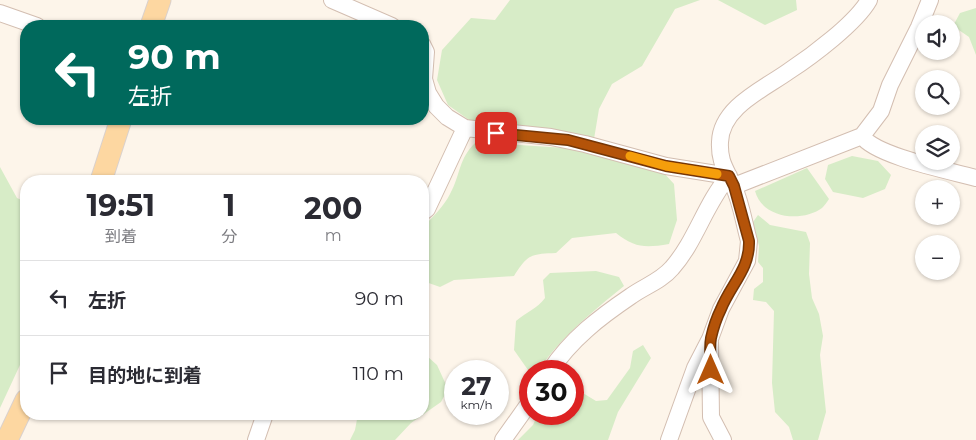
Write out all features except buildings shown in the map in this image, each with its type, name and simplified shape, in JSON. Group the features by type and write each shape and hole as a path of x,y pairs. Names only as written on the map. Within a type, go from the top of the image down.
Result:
{"main road":[{"path":"153,20 160,0"},
{"path":"103,175 119,125"},
{"path":"7,440 20,413"}],"street":[{"path":"332,0 378,20"},
{"path":"669,440 696,368 710,339 721,309 741,276 749,250 749,241 731,181 722,165 721,130 730,115 750,97 791,70 844,28 864,8 869,0"},
{"path":"559,360 576,338 597,320 633,294 662,278 673,267 688,244 717,190 731,181 862,136 881,111 890,85 919,27 930,0"},
{"path":"0,13 20,20"},
{"path":"429,95 436,106 447,117 465,128 568,140 731,181"},
{"path":"429,205 465,128"},
{"path":"862,136 875,146 895,156 976,178"},
{"path":"710,339 711,417 723,440"},
{"path":"503,440 519,417"},
{"path":"256,440 263,420"}],"green space":[{"path":"510,0 700,0 675,9 642,66 612,84 599,109 594,139 472,122 448,105 437,80 442,50 471,18 495,20"},
{"path":"718,0 796,0 797,10 765,25"},
{"path":"976,8 976,55 969,37 960,31 960,13"},
{"path":"476,142 566,148 614,157 663,172 674,184 677,220 669,244 641,246 629,242 616,233 572,238 556,253 535,255 527,259 514,276 454,280 440,287 429,283 429,221 448,198 470,148"},
{"path":"852,156 878,161 891,175 885,189 863,198 833,192 825,179 828,165"},
{"path":"0,167 17,198 20,199 20,365 0,408"},
{"path":"807,168 829,199 822,208 804,215 783,215 765,207 759,200 755,191"},
{"path":"758,215 770,225 806,232 810,243 809,274 812,298 819,314 823,336 820,355 826,412 818,440 793,440 789,427 775,412 772,383 774,311 766,302 753,300 754,289 763,282 763,268 758,262 759,246 753,222"},
{"path":"596,271 619,277 624,286 589,315 556,347 546,360 521,360 514,350 516,321 545,298 543,280 550,273"},
{"path":"643,345 651,358 618,412 608,440 518,440 533,425 584,425 584,394 596,401 607,400 630,368 633,351"},
{"path":"429,358 437,365 444,380 444,396 441,402 429,410"},
{"path":"357,420 415,420 395,440 350,440"}],"slow traffic":[{"path":"630,156 666,166 717,174"}],"route":[{"path":"496,133 568,140 666,166 729,176 734,186 749,241 749,250 741,276 727,296 710,339 711,370"}]}
